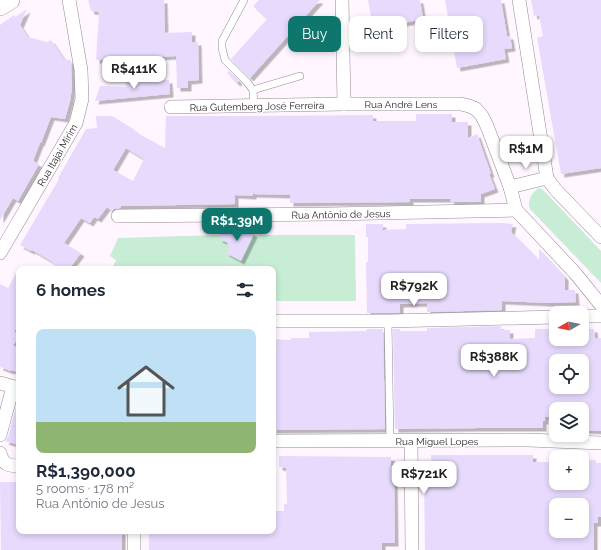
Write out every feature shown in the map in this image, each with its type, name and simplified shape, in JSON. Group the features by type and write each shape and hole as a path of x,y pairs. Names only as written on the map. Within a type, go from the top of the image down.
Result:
{"street":[{"path":"0,6 10,0"},
{"name":"Rua Itajaí Mirim","path":"0,253 76,123 82,99 81,70 69,0"},
{"path":"342,0 344,104"},
{"path":"519,0 548,178 555,189 601,237"},
{"name":"Rua Gutemberg José Ferreira","path":"171,107 344,104"},
{"name":"Rua André Lens","path":"344,104 461,104 476,109 482,116 487,126 510,187 516,210"},
{"path":"510,187 548,178"},
{"path":"516,210 575,273 601,305"},
{"name":"Rua Antônio de Jesus","path":"118,216 339,214 516,210"},
{"path":"589,316 601,316"},
{"path":"276,322 549,317"},
{"path":"0,383 16,388 0,435"},
{"name":"Rua Miguel Lopes","path":"276,441 528,440 601,443"},
{"path":"411,441 412,550"},
{"path":"0,453 2,460 11,466 16,466"},
{"path":"134,534 134,550"}],"lane":[{"path":"244,0 222,41 222,48 225,60 253,90 254,106"},
{"path":"253,90 300,76"},
{"path":"388,321 390,441"}],"green space":[{"path":"539,188 546,193 601,251 601,283 530,209 530,197"},
{"path":"217,235 355,235 356,301 276,301 276,266 113,266 116,260 110,256 118,238"}],"building":[{"path":"88,0 164,0 165,33 192,32 192,42 198,42 199,80 188,81 188,88 177,88 176,56 96,60 99,12 91,11"},
{"path":"259,0 320,0 306,16 288,16 288,36 250,78 231,59 267,19 253,6"},
{"path":"368,0 420,0 423,16 415,16 415,21 407,22 407,16 371,16"},
{"path":"445,0 501,0 507,36 510,36 512,48 504,49 506,59 457,68 454,52 483,52 483,16 448,16"},
{"path":"531,0 601,0 601,168 561,174 537,38 543,36 539,15 534,16"},
{"path":"27,9 20,25 28,37 47,42 51,40 64,59 71,60 72,88 65,119 51,117 33,161 39,164 18,201 13,198 0,220 0,25 14,15 15,17"},
{"path":"229,71 239,81 237,83 227,73"},
{"path":"169,80 170,94 95,101 100,86 126,87 125,81"},
{"path":"416,114 452,114 452,122 468,122 468,138 477,134 495,189 481,194 481,202 450,202 451,199 410,199 410,202 290,203 290,195 253,194 253,196 235,195 235,204 121,206 120,208 112,211 107,207 98,219 94,217 90,223 81,218 64,243 81,253 71,266 56,266 52,264 53,262 20,245 59,179 58,178 86,129 97,128 96,116 112,116 135,130 134,131 165,148 166,116 373,115 373,121 416,121","holes":["126,148 144,159 133,181 113,170"]},
{"path":"366,224 383,224 383,230 406,229 406,224 513,224 511,232 539,260 539,249 565,277 565,290 575,290 576,302 548,303 502,301 502,310 427,312 427,303 400,304 400,313 367,313 366,262 368,262 368,237 366,237"},
{"path":"225,227 242,235 245,229 254,234 241,261 226,253 229,246 227,245 228,243 219,239"},
{"path":"16,273 16,328 14,332 16,333 16,340 13,346 16,347 16,372 0,367 0,284 8,288"},
{"path":"501,326 501,330 510,330 510,339 535,338 535,329 549,329 549,346 589,346 589,329 594,329 595,338 601,338 601,431 589,430 589,402 549,402 549,417 545,417 545,421 543,421 543,428 395,429 393,329 400,329 400,331 427,331 427,328"},
{"path":"367,329 383,329 385,429 276,430 276,339 291,340 291,338 309,338 309,332 366,331"},
{"path":"16,407 16,444 5,441 8,437"},
{"path":"431,455 533,455 533,462 549,462 549,490 589,490 589,460 596,460 596,463 601,463 601,517 598,517 598,523 594,523 594,550 425,550 424,475 432,475"},
{"path":"279,456 391,457 391,466 394,466 395,543 382,543 382,550 149,550 149,534 276,534 276,511 284,511 284,504 287,504 286,468 279,467"},
{"path":"0,482 16,482 16,534 122,534 122,550 1,550"}]}
